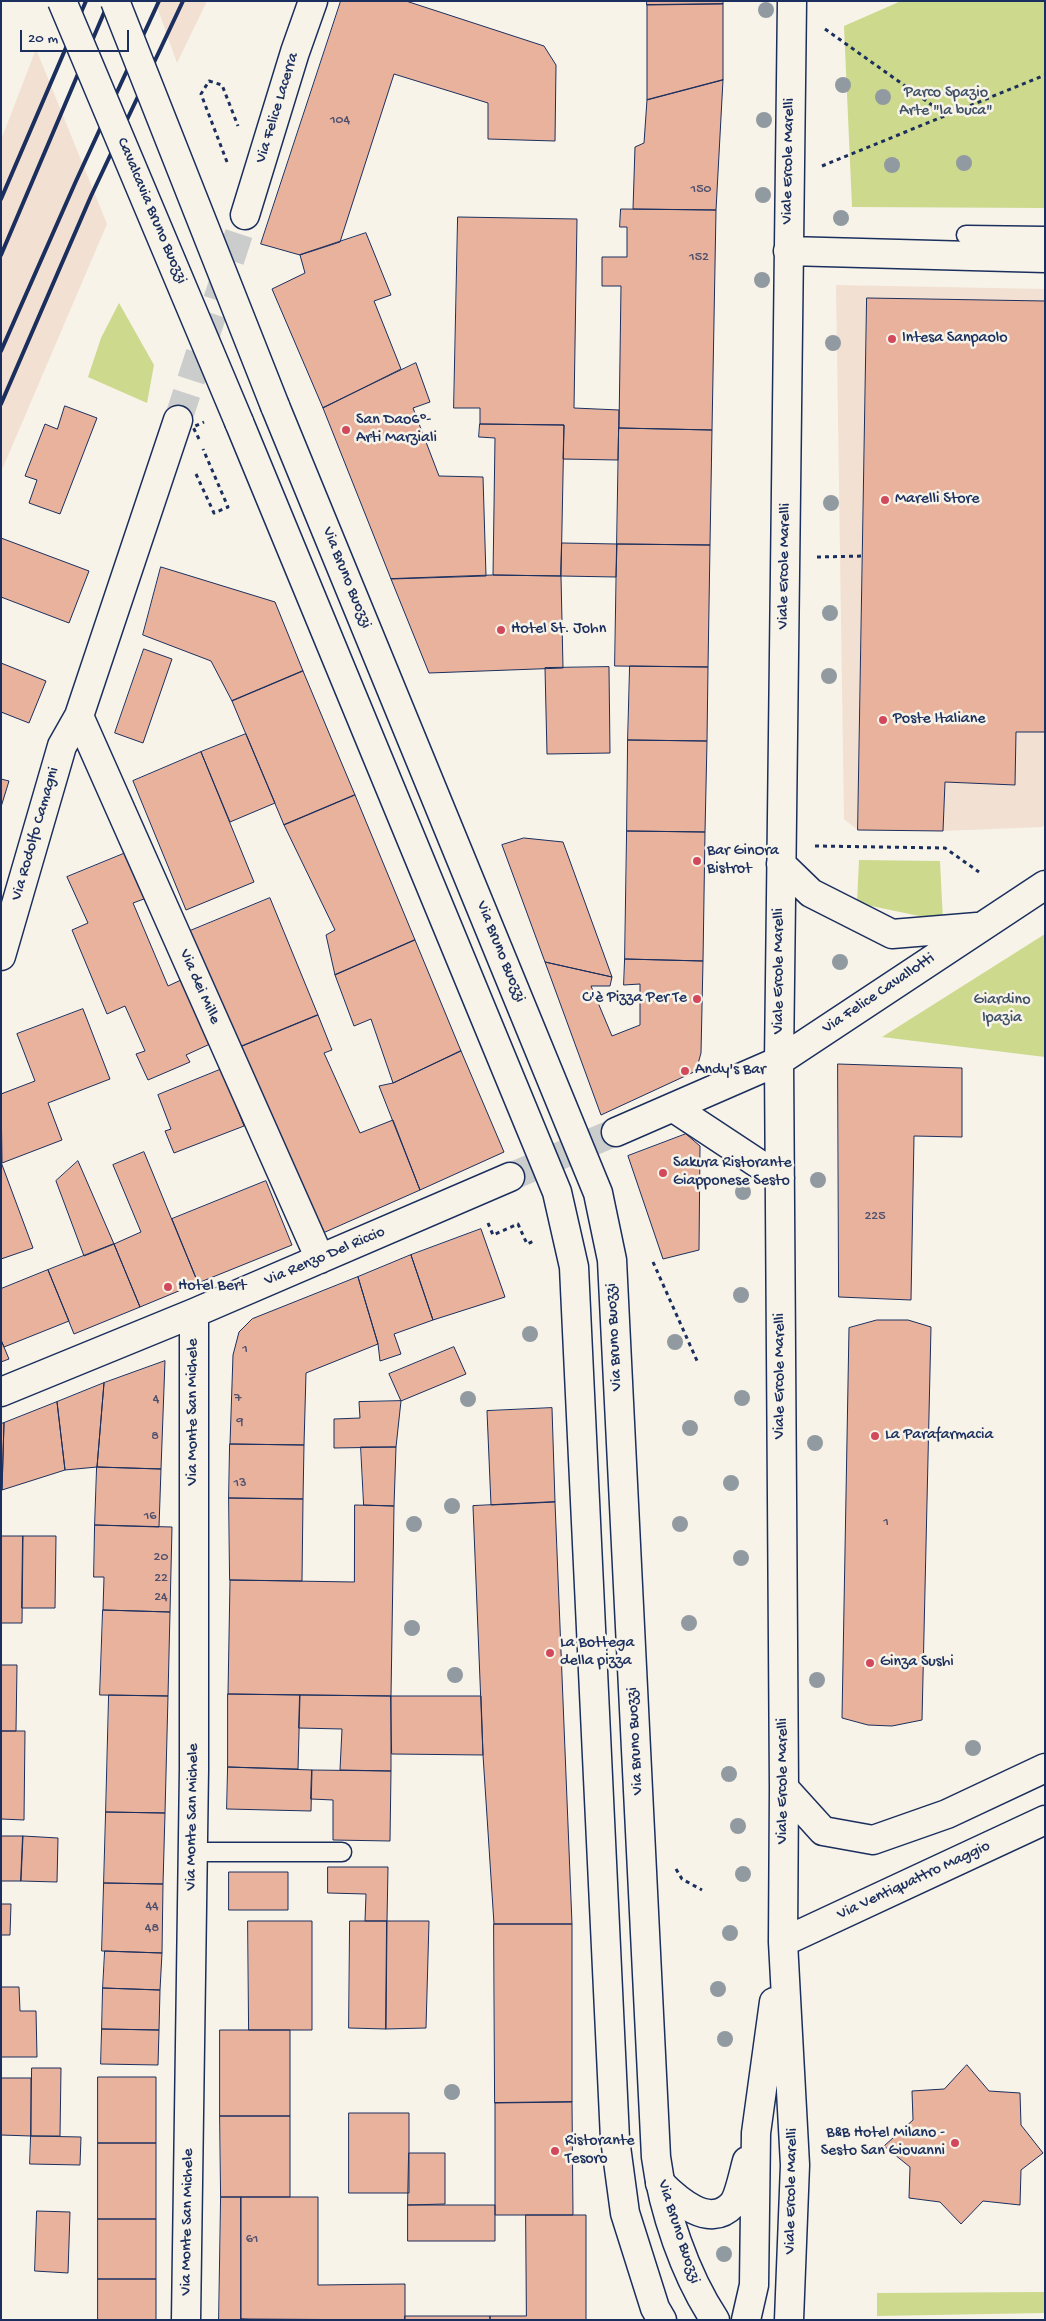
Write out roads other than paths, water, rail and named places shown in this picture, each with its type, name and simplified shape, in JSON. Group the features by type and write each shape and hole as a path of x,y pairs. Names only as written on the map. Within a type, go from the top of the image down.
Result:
{"street":[{"name":"Cavalcavia Bruno Buozzi","path":"62,1 239,422 553,1184 574,1267 615,2139 625,2213 655,2308 662,2320"},
{"name":"Via Bruno Buozzi","path":"115,1 275,406 598,1193 612,1260 655,2128 660,2183 698,2295 714,2320"},
{"name":"Via Felice Lacerra","path":"245,215 295,52 313,1"},
{"name":"Viale Ercole Marelli","path":"789,2320 795,2165 783,1942 784,1788 780,1061 792,3"},
{"path":"788,251 1045,258"},
{"name":"Via Rodolfo Camagni","path":"1,956 62,746 79,716 178,420"},
{"name":"Via dei Mille","path":"79,716 320,1259"},
{"name":"Via Felice Cavallotti","path":"781,855 811,893 892,934 979,927"},
{"name":"Via Felice Cavallotti","path":"780,1061 979,927 1045,885"},
{"path":"616,1132 780,1061"},
{"path":"674,1108 780,1178"},
{"name":"Via Renzo Del Riccio","path":"1,1392 194,1313 510,1177"},
{"name":"Via Monte San Michele","path":"186,2320 193,1852 194,1313"},
{"path":"784,1788 824,1831 873,1840 947,1814 1045,1768"},
{"name":"Via Ventiquattro Maggio","path":"783,1942 1045,1820"},
{"name":"Viale Ercole Marelli","path":"746,2320 754,2285 756,2134 783,1942"},
{"name":"Viale Ercole Marelli","path":"660,2183 673,2196 695,2211 708,2214 722,2212 734,2204 756,2134"}],"lane":[{"path":"966,234 1045,236"},
{"path":"193,1852 342,1852"}],"tunnel":[{"path":"178,420 245,215"},
{"path":"510,1177 616,1132"}],"railway":[{"path":"1,199 86,1"},
{"path":"1,255 109,1"},
{"path":"1,351 76,181 159,1"},
{"path":"1,404 91,196 183,1"}],"place":[{"name":"Intesa Sanpaolo","path":"892,339"},
{"name":"San Dao6º- Arti Marziali","path":"346,430"},
{"name":"Marelli Store","path":"885,500"},
{"name":"Hotel St. John","path":"501,630"},
{"name":"Poste Italiane","path":"883,720"},
{"name":"Bar GinOra Bistrot","path":"697,861"},
{"name":"C'è Pizza Per Te","path":"697,999"},
{"name":"Andy's Bar","path":"685,1071"},
{"name":"Sakura Ristorante Giapponese Sesto","path":"663,1173"},
{"name":"Hotel Bert","path":"168,1287"},
{"name":"La Parafarmacia","path":"875,1436"},
{"name":"La Bottega della pizza","path":"550,1653"},
{"name":"Ginza Sushi","path":"870,1663"},
{"name":"B&B Hotel Milano - Sesto San Giovanni","path":"955,2143"},
{"name":"Ristorante Tesoro","path":"555,2151"}],"park label":[{"name":"Parco Spazio Arte \"la buca\"","path":"946,103"},
{"name":"Giardino Ipazia","path":"1002,1010"}]}
